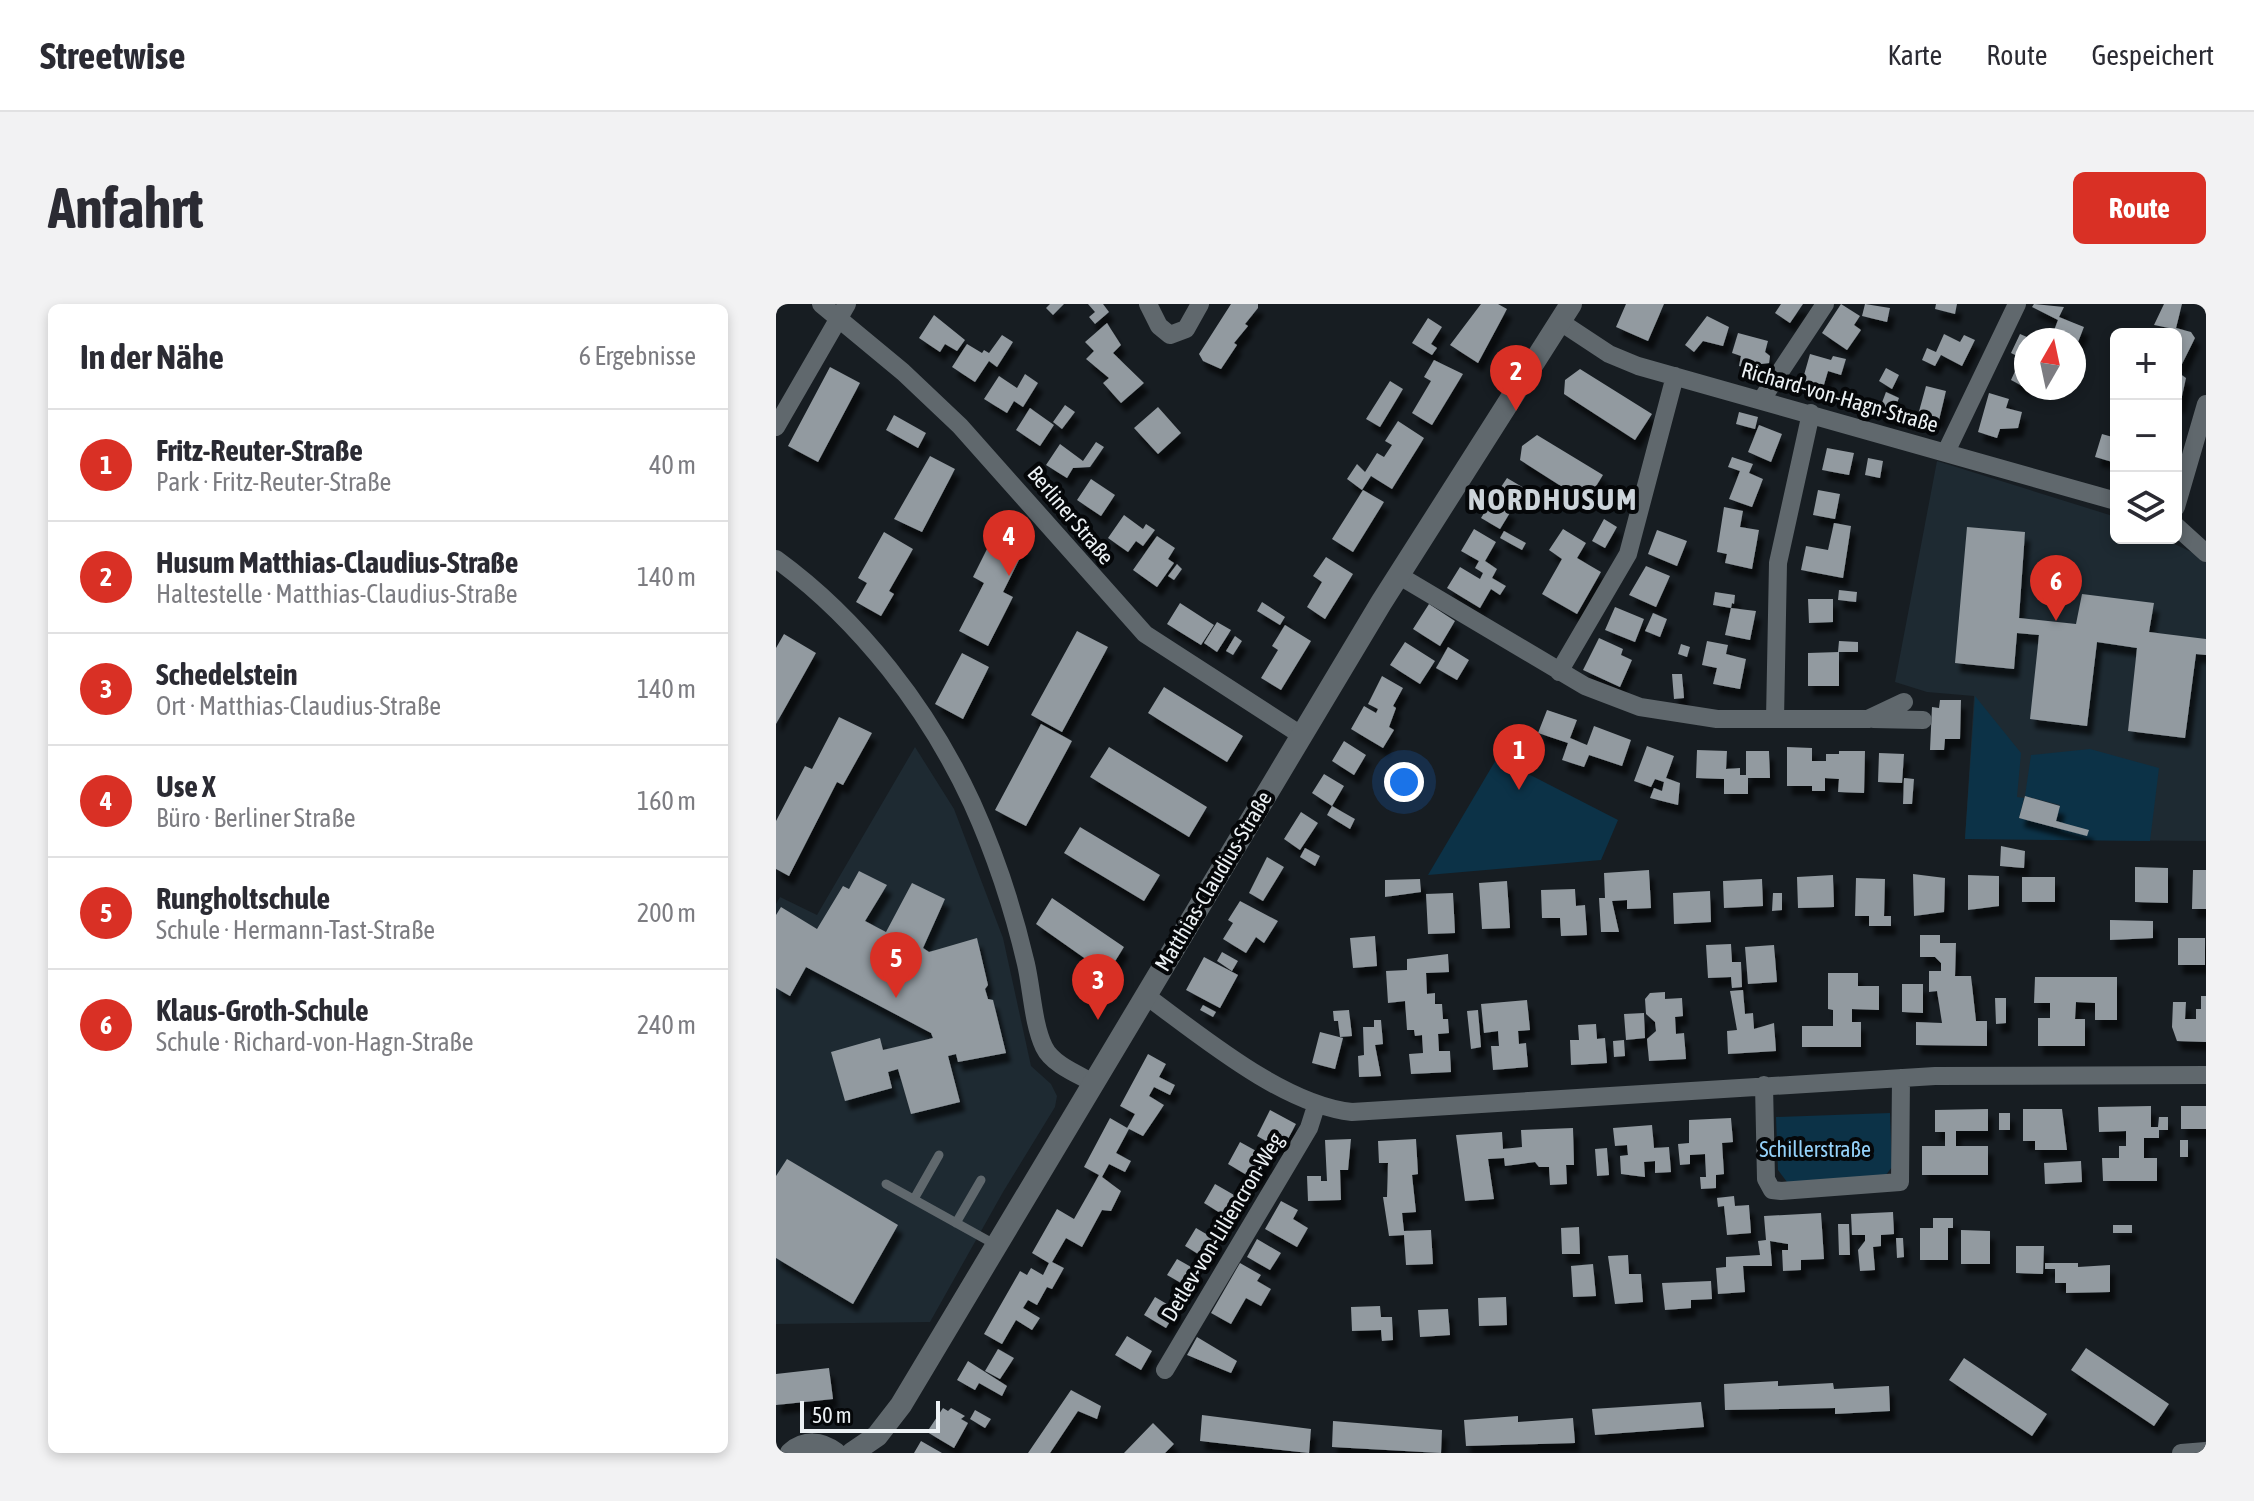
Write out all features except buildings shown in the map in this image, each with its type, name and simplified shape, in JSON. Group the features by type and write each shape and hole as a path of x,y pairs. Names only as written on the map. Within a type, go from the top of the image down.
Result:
{"street":[{"name":"Berliner Straße","path":"821,304 843,310 960,426 1145,634 1301,735"},
{"path":"1148,304 1159,326 1170,335 1186,329 1200,304"},
{"path":"1762,399 1825,304"},
{"path":"1946,452 2017,304"},
{"path":"776,427 843,310"},
{"name":"Richard-von-Hagn-Straße","path":"1565,312 1609,354 1675,376 2110,499"},
{"name":"Matthias-Claudius-Straße","path":"852,1453 877,1436 893,1417 1398,575 1565,312"},
{"path":"1559,672 1628,554 1675,376"},
{"path":"2182,486 2206,404"},
{"path":"1775,719 1778,563 1811,413"},
{"path":"2182,531 2206,553"},
{"path":"776,559 863,641 939,740 971,801 1001,871 1015,916 1044,1049 1063,1066 1092,1082"},
{"path":"1398,575 1559,672 1611,698 1673,714 1717,719 1923,720"},
{"path":"1868,719 1904,702"},
{"path":"1145,995 1216,1047 1316,1106 1370,1112 1901,1078 2206,1075"},
{"path":"1764,1085 1766,1179 1772,1190 1781,1191 1900,1182 1901,1078"},
{"name":"Detlev-von-Liliencron-Weg","path":"1165,1370 1309,1128 1316,1106"},
{"path":"791,1453 809,1444 821,1445 835,1453"},
{"path":"2181,1453 2202,1452"}],"lane":[{"path":"914,1199 939,1155"},
{"path":"956,1223 981,1180"},
{"path":"886,1184 996,1245"}],"shaded area":[{"path":"1937,461 2110,515 2110,544 2175,544 2206,559 2206,841 1965,839 1974,696 1927,692 1895,682"},
{"path":"915,747 954,809 1003,938 1031,1066 1051,1084 1057,1096 1055,1107 930,1322 776,1324 776,904 780,897 817,915"}],"green space":[{"path":"1975,696 2021,753 2017,797 2024,798 2019,818 2087,836 2088,830 2056,821 2060,805 2025,796 2031,755 2090,749 2159,768 2150,841 1965,839"},
{"path":"1497,758 1618,820 1601,860 1428,875"},
{"name":"Schillerstraße","path":"1890,1113 1892,1167 1882,1180 1787,1182 1778,1170 1776,1117"}],"place":[{"name":"Husum Matthias-Claudius-Straße","path":"1516,411"},
{"name":"Use X","path":"1009,576"},
{"name":"Klaus-Groth-Schule","path":"2056,621"},
{"name":"Fritz-Reuter-Straße","path":"1519,790"},
{"name":"Rungholtschule","path":"896,998"},
{"name":"Schedelstein","path":"1098,1020"}],"district":[{"name":"NORDHUSUM","path":"1553,500"}]}
